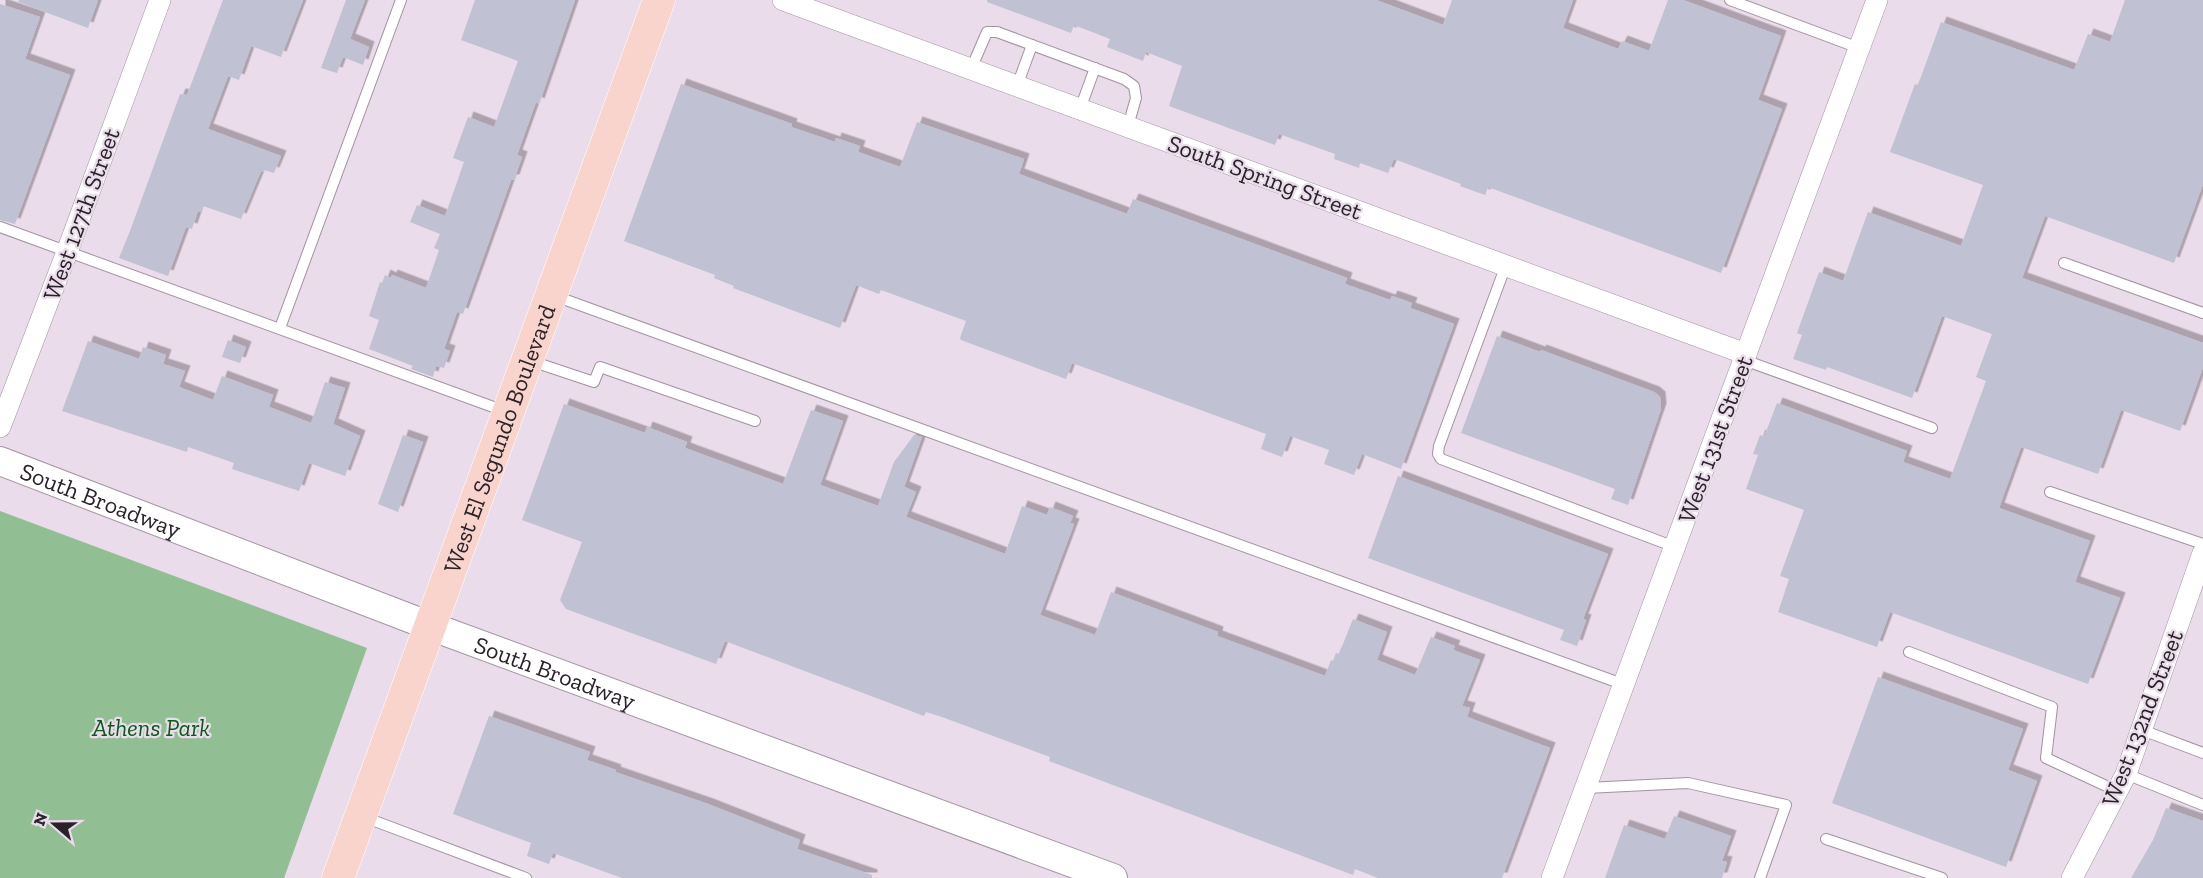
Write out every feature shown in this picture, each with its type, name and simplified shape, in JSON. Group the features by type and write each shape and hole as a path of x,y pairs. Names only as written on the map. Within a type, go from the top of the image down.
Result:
{"main road":[{"name":"West El Segundo Boulevard","path":"338,878 659,0"},
{"name":"South Broadway","path":"0,461 430,626 1113,878"}],"street":[{"name":"West 127th Street","path":"0,427 160,0"},
{"name":"South Spring Street","path":"783,0 1506,265 1745,357"},
{"name":"West 131st Street","path":"1552,878 1877,0"},
{"name":"West 132nd Street","path":"2072,878 2122,783 2203,553"}],"lane":[{"path":"280,328 401,0"},
{"path":"1730,0 1859,48"},
{"path":"971,69 987,32 997,32 1124,79 1134,86 1136,98 1128,126"},
{"path":"1017,86 1032,45"},
{"path":"1080,109 1095,68"},
{"path":"0,227 509,412"},
{"path":"2064,263 2203,313"},
{"path":"1506,265 1438,454 1442,459 1675,547"},
{"path":"552,295 1625,685"},
{"path":"1745,357 1932,428"},
{"path":"528,360 594,381 600,368 755,421"},
{"path":"2050,492 2203,544"},
{"path":"1909,652 2052,707 2046,758 2122,783 2203,805"},
{"path":"2142,730 2203,753"},
{"path":"1586,788 1688,783 1786,805 1760,878"},
{"path":"361,815 526,878"},
{"path":"1826,839 1942,878"}],"green space":[{"name":"Athens Park","path":"0,511 367,648 284,878 0,878"}],"building":[{"path":"19,0 98,0 88,28 18,2"},
{"path":"223,0 303,0 281,57 251,46 239,80 228,76 208,129 281,156 274,173 261,171 241,219 203,206 200,212 198,211 192,229 186,227 168,276 119,258 180,94 187,95"},
{"path":"346,0 365,0 350,39 369,47 363,65 343,57 337,73 321,68"},
{"path":"475,0 575,0 539,104 536,102 517,155 522,157 514,180 511,180 463,314 457,312 444,349 450,351 444,368 436,366 433,377 411,369 413,366 369,349 379,320 369,316 380,282 382,283 385,275 391,278 392,275 426,288 439,250 434,248 440,234 410,222 417,205 445,216 464,162 453,158 468,117 494,127 518,61 461,40"},
{"path":"987,0 1376,0 1443,25 1452,0 1573,0 1563,28 1618,49 1622,41 1649,51 1668,0 1683,0 1781,36 1758,100 1782,109 1721,273 1488,187 1485,195 1394,159 1388,173 1360,163 1359,168 1334,159 1335,154 1279,134 1275,145 1169,106 1182,66 1146,52 1143,61 1107,47 1110,39 1074,25 1071,33 987,2"},
{"path":"2125,0 2203,0 2203,184 2174,263 2045,216 2022,278 2203,343 2203,367 2180,431 2121,410 2098,474 2021,447 1999,508 2090,541 2075,582 2120,598 2088,684 1890,612 1877,647 1778,612 1789,579 1780,576 1804,510 1746,489 1758,455 1753,454 1760,435 1764,437 1777,403 1907,451 1903,462 1950,479 1986,381 1976,377 1992,334 1942,316 1912,398 1827,367 1826,370 1793,359 1802,335 1797,333 1819,272 1843,281 1868,212 1961,246 1983,185 1890,152 1941,22 2074,70 2088,34 2110,42"},
{"path":"0,4 40,17 25,59 70,75 15,224 0,220"},
{"path":"681,84 792,124 791,127 835,142 836,138 860,146 858,152 900,167 917,122 1024,159 1019,174 1127,214 1133,199 1347,278 1345,284 1390,300 1392,296 1412,303 1410,308 1454,324 1401,469 1362,454 1354,475 1324,464 1329,450 1290,436 1282,457 1261,449 1266,434 1072,363 1066,379 961,340 966,321 881,290 879,294 856,285 840,328 733,288 734,286 714,278 715,275 624,241"},
{"path":"1497,336 1654,392 1660,397 1661,409 1628,505 1611,499 1615,489 1461,433"},
{"path":"228,340 246,347 240,363 222,357"},
{"path":"88,341 139,359 143,347 166,355 163,364 185,371 179,387 213,400 222,376 273,395 269,407 311,423 325,382 345,388 333,424 360,436 345,476 309,463 299,491 232,469 234,463 194,449 188,447 187,452 62,411"},
{"path":"564,404 645,433 647,427 687,442 685,448 783,484 811,410 843,421 820,485 878,506 894,462 914,435 922,437 904,487 916,492 906,517 1005,554 1022,506 1047,515 1050,507 1073,516 1070,523 1074,524 1040,615 1095,635 1111,592 1218,632 1217,636 1325,676 1331,660 1333,661 1336,653 1339,654 1353,619 1387,632 1377,660 1415,675 1431,637 1455,646 1453,650 1480,660 1462,706 1470,708 1467,717 1550,748 1502,878 1378,878 1355,869 1353,875 1049,761 1050,757 942,717 926,712 924,716 725,641 716,664 566,609 560,600 582,542 522,520"},
{"path":"403,435 423,442 398,512 378,504"},
{"path":"1398,476 1608,554 1583,619 1586,620 1577,646 1560,640 1564,630 1368,558"},
{"path":"1878,677 2023,729 2008,770 2037,781 2006,867 1832,803"},
{"path":"489,716 590,752 587,760 616,770 615,772 708,804 800,840 797,849 872,875 872,878 622,878 553,853 549,864 527,856 531,843 453,814"},
{"path":"2166,808 2203,821 2203,878 2131,878 2153,840"},
{"path":"1674,816 1731,836 1722,861 1727,862 1722,878 1605,878 1624,825 1665,839"}]}
